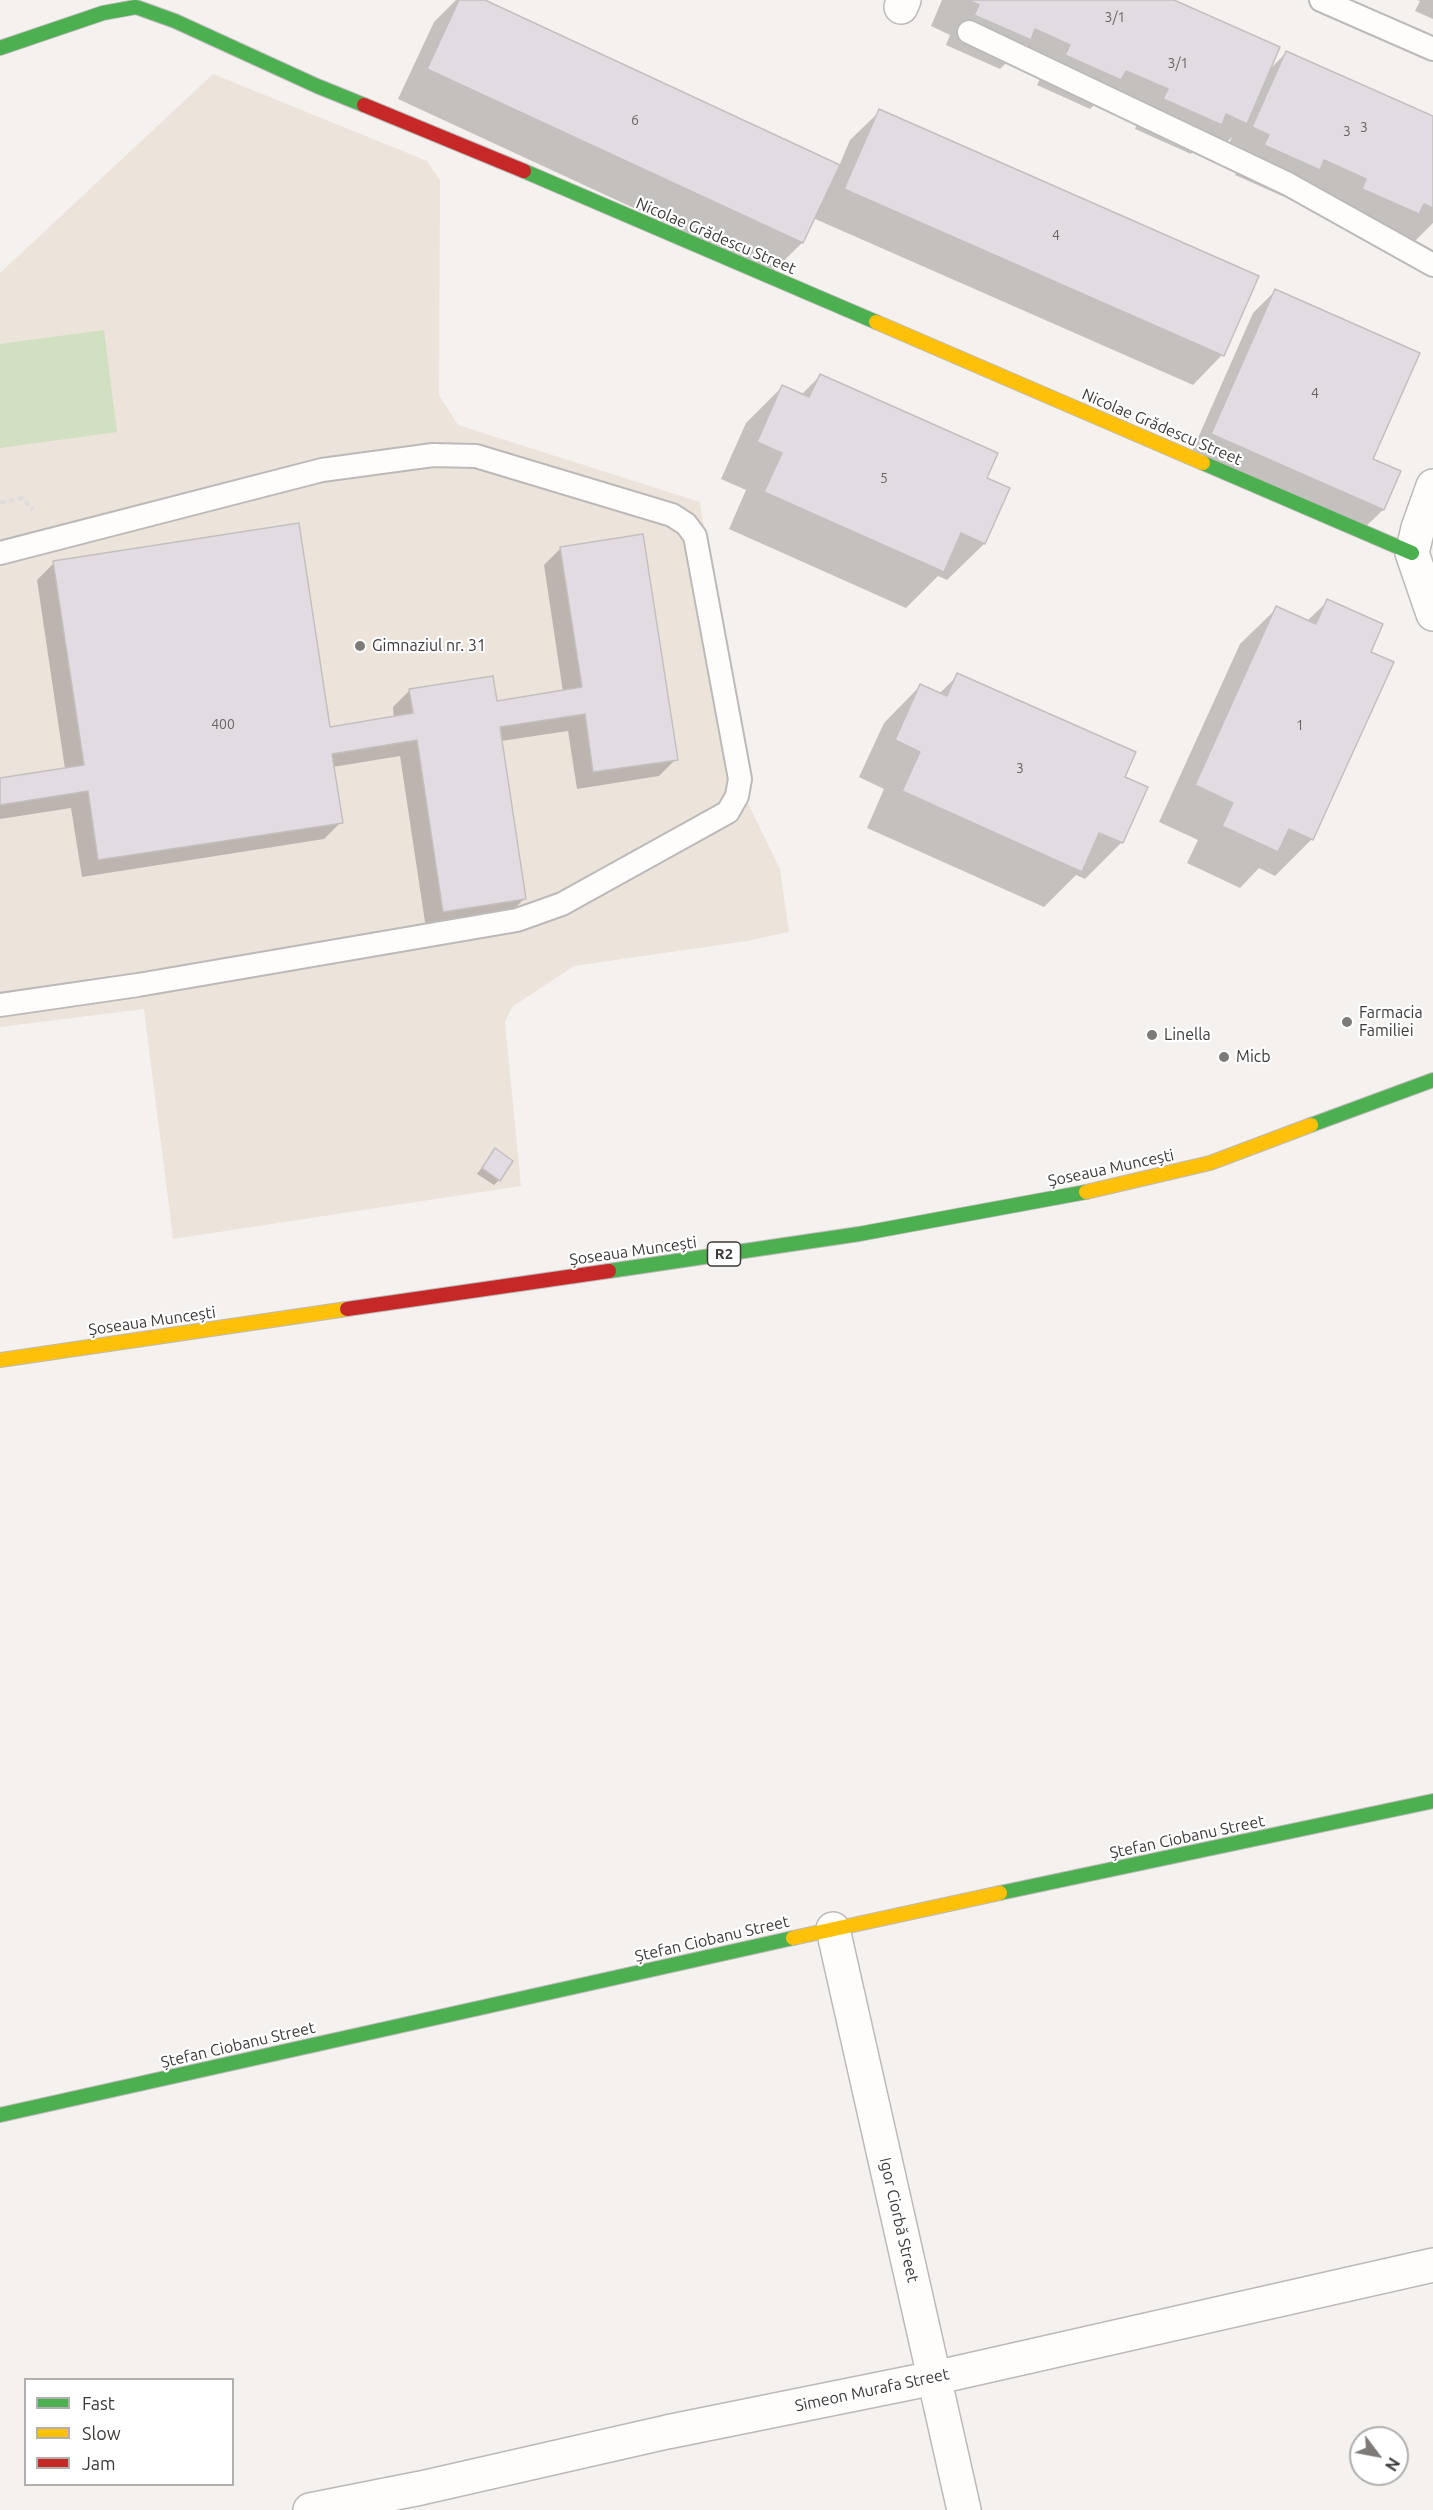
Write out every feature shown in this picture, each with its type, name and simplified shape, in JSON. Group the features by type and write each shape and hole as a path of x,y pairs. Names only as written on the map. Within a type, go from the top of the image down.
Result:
{"street":[{"name":"Nicolae Grădescu Street","path":"0,48 138,3 317,86 446,138 1412,553"},
{"path":"1433,486 1412,553 1433,614"},
{"name":"Șoseaua Muncești","path":"0,1360 859,1234 1110,1187 1210,1163 1433,1080"},
{"name":"Ștefan Ciobanu Street","path":"0,2115 833,1929 1433,1801"},
{"name":"Igor Ciorbă Street","path":"833,1929 964,2510"},
{"name":"Simeon Murafa Street","path":"310,2510 421,2488 667,2432 934,2378 1433,2265"}],"lane":[{"path":"1321,0 1433,49"},
{"path":"969,32 1288,184 1433,265"},
{"path":"0,553 322,470 434,455 476,456 650,508 679,519 695,536 740,779 737,796 728,812 562,904 517,920 138,985 0,1005"}],"shaded area":[{"name":"Gimnaziul nr. 31","path":"213,74 427,161 440,180 439,395 458,425 700,502 742,791 780,869 789,932 747,941 574,966 512,1007 505,1022 521,1186 173,1239 144,1009 0,1027 0,273"}],"green space":[{"path":"104,330 117,432 0,448 0,344"}],"building":[{"path":"459,0 485,0 840,165 803,243 427,69"},
{"path":"968,0 1174,0 1280,47 1247,124 1226,114 1222,125 1163,99 1168,89 1126,71 1121,80 1065,55 1070,45 1035,29 1031,40 974,15 979,5"},
{"path":"1286,51 1433,116 1433,208 1424,204 1419,214 1362,189 1366,179 1324,160 1320,170 1264,145 1269,135 1252,127"},
{"path":"879,109 1259,276 1224,356 844,189"},
{"path":"1275,289 1420,353 1373,459 1401,471 1384,510 1211,434"},
{"path":"820,374 998,453 987,478 1010,488 985,544 961,533 944,572 764,492 782,453 757,442 782,385 809,397"},
{"path":"299,523 330,727 413,713 409,689 493,676 497,701 582,687 560,547 643,534 678,760 593,772 585,714 500,727 526,899 443,912 417,740 332,754 343,823 98,860 88,791 0,805 0,778 84,765 53,561"},
{"path":"1327,599 1383,624 1371,652 1394,662 1313,840 1289,829 1278,852 1222,826 1233,803 1195,785 1276,606 1316,624"},
{"path":"957,673 1136,752 1125,777 1148,787 1123,843 1099,833 1082,872 902,791 920,752 895,740 920,684 947,696"},
{"path":"495,1148 513,1161 500,1181 482,1168"}],"traffic: fast":[{"path":"0,48 103,13 136,7 175,21 364,105"},
{"path":"524,171 876,322"},
{"path":"1203,463 1412,553"},
{"path":"1311,1125 1433,1080"},
{"path":"609,1271 859,1234 1086,1192"},
{"path":"1000,1893 1433,1801"},
{"path":"0,2115 793,1938"}],"traffic: slow":[{"path":"876,322 1203,463"},
{"path":"1086,1192 1210,1163 1311,1125"},
{"path":"0,1360 347,1309"},
{"path":"793,1938 1000,1893"}],"traffic: jam":[{"path":"364,105 524,171"},
{"path":"347,1309 609,1271"}],"place":[{"name":"Gimnaziul nr. 31","path":"360,646"},
{"name":"Farmacia Familiei","path":"1347,1022"},
{"name":"Linella","path":"1152,1035"},
{"name":"Micb","path":"1224,1057"}]}
